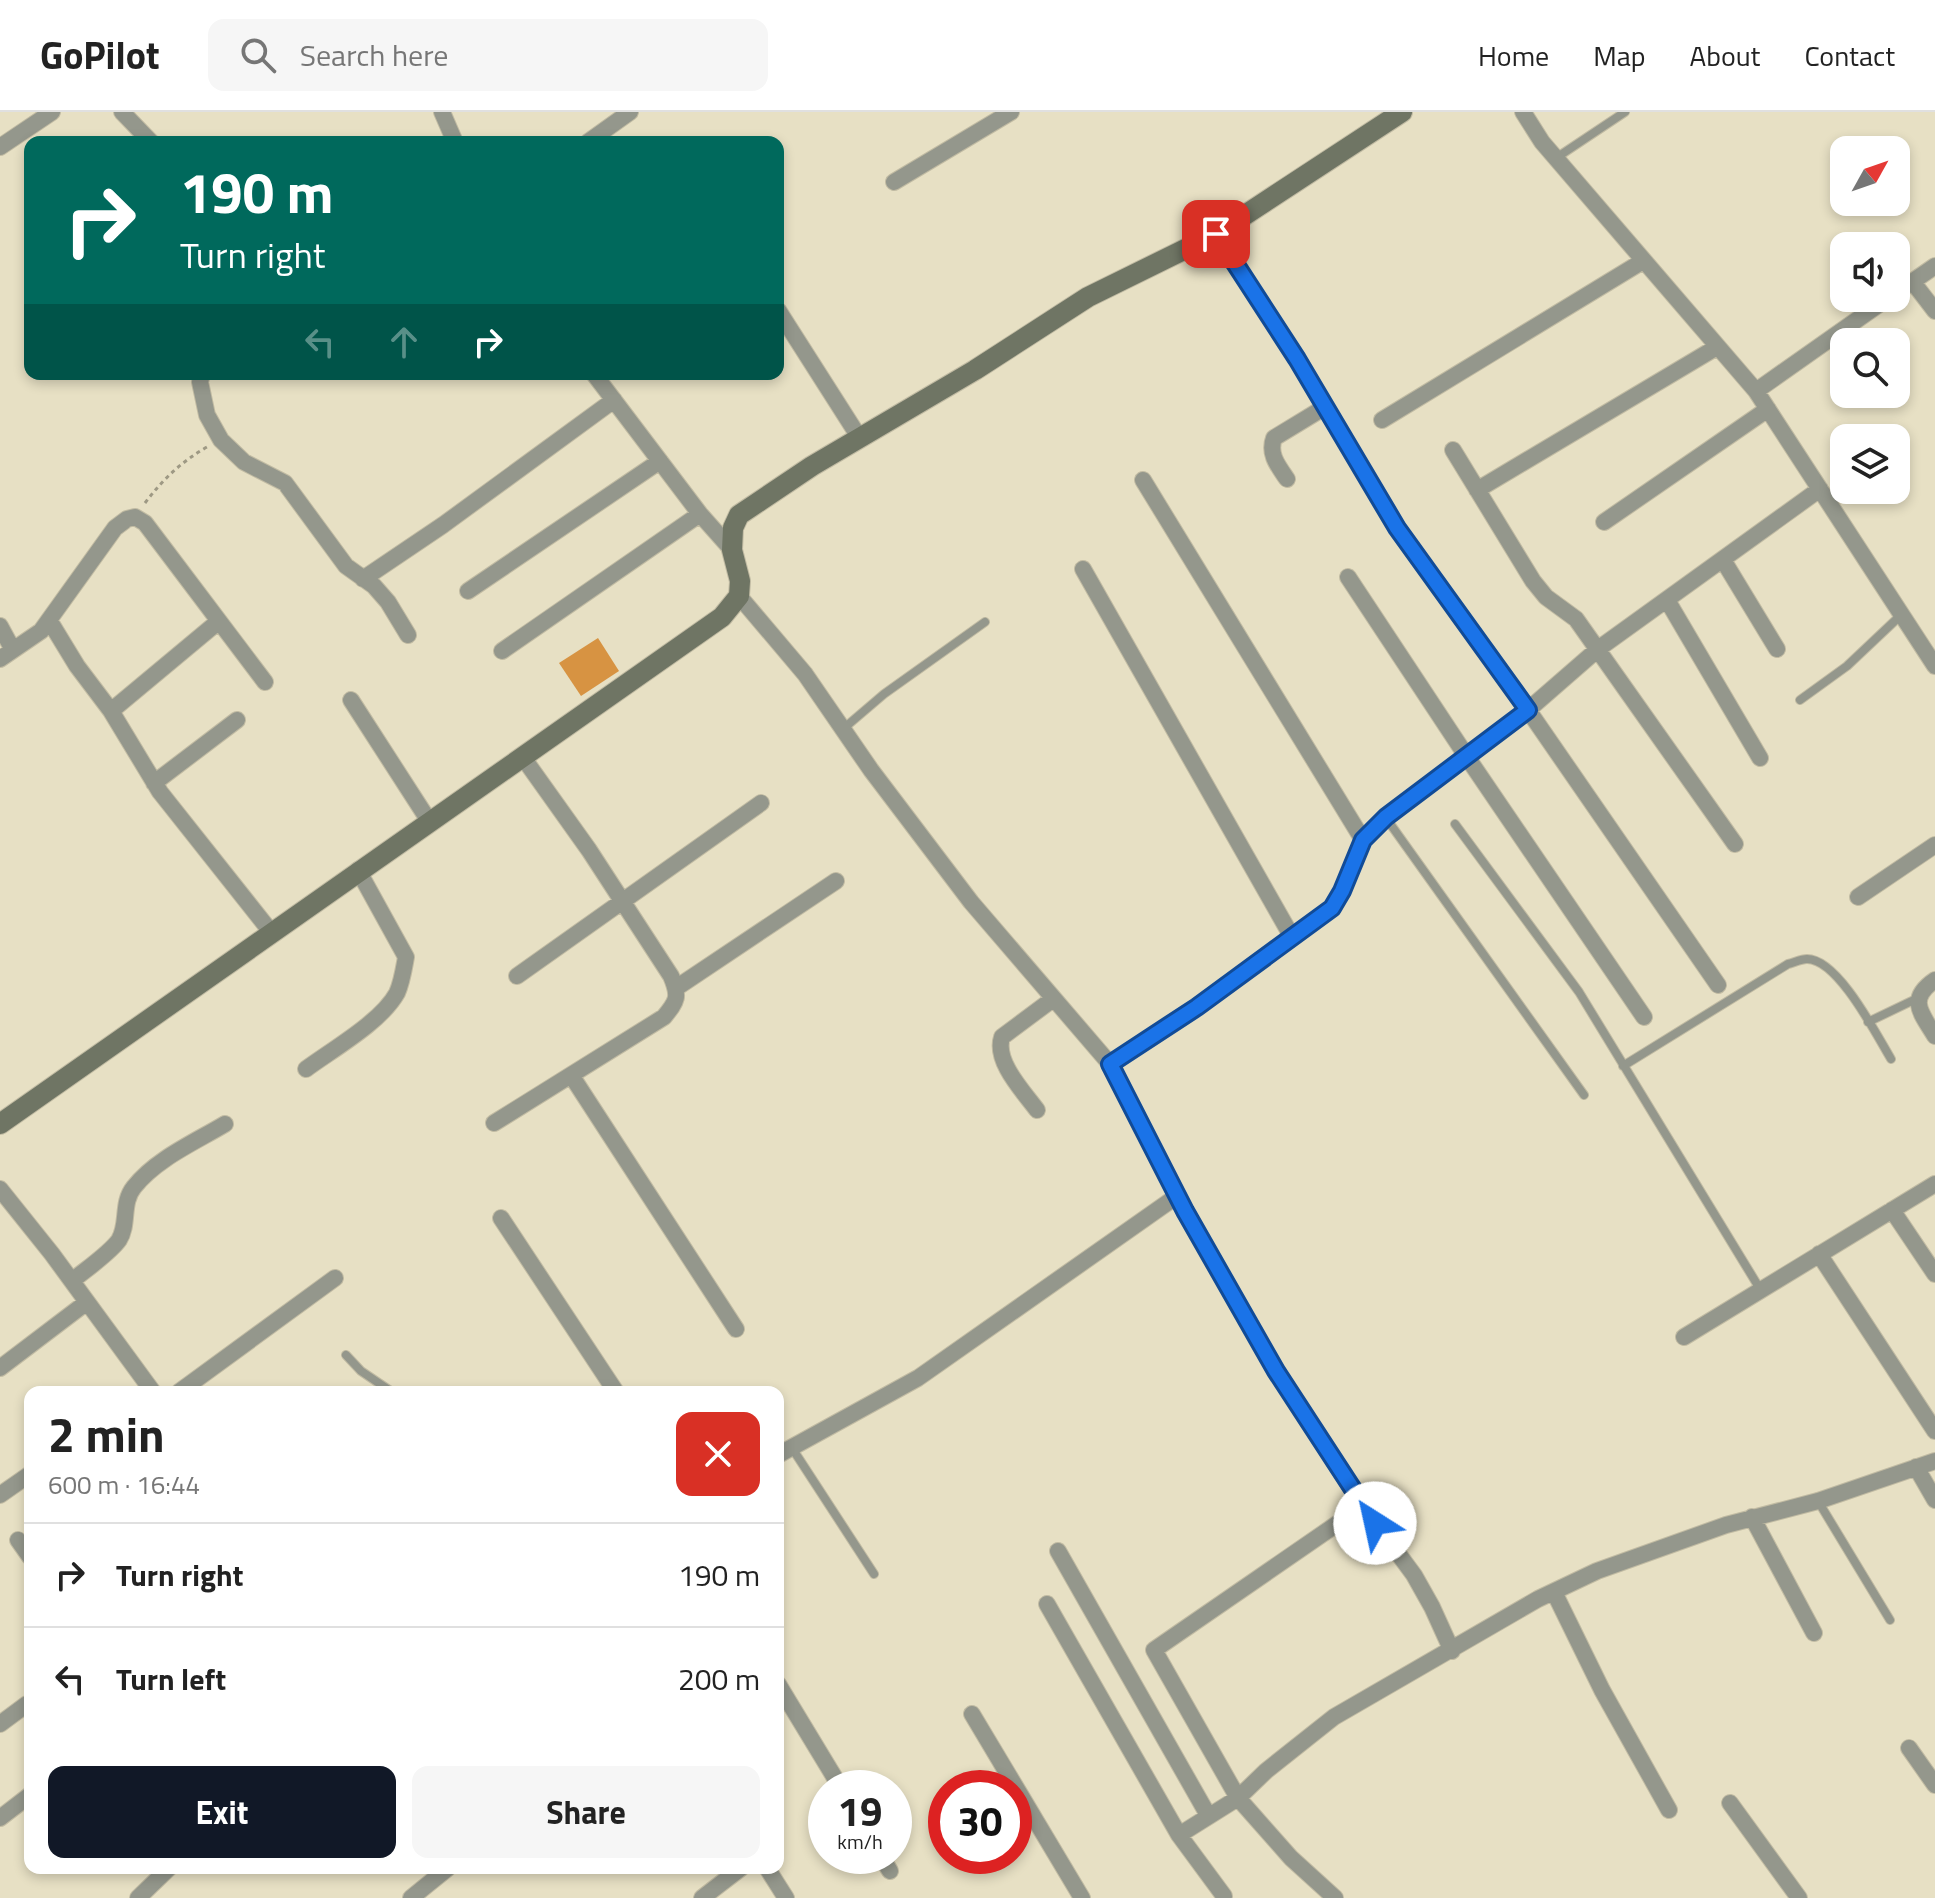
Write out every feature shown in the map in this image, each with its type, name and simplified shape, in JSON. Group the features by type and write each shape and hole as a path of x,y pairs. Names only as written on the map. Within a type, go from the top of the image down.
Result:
{"main road":[{"path":"0,1124 722,617 739,596 740,581 732,550 733,528 739,515 812,466 975,370 1088,297 1216,234 1402,112"}],"street":[{"path":"0,147 52,112"},
{"path":"122,112 145,136"},
{"path":"442,112 452,136"},
{"path":"596,136 630,112"},
{"path":"894,182 1011,112"},
{"path":"1523,112 1555,158 1756,391 1935,666"},
{"path":"1216,234 1397,528 1528,710 1718,985"},
{"path":"1382,420 1643,261"},
{"path":"1935,266 1912,281 1935,311"},
{"path":"1756,391 1868,312"},
{"path":"784,319 859,437"},
{"path":"1477,490 1717,347"},
{"path":"200,380 207,415 221,440 244,462 285,483 346,566 374,586 388,602 408,635"},
{"path":"599,380 700,514 732,550"},
{"path":"363,579 443,525 614,400"},
{"path":"1287,479 1275,462 1271,446 1274,438 1325,407"},
{"path":"1604,522 1768,409"},
{"path":"1453,450 1533,581 1546,597 1576,619 1735,844"},
{"path":"468,591 660,461"},
{"path":"1143,480 1363,840"},
{"path":"1110,1064 1197,1007 1332,908 1363,840 1386,817 1528,710 1598,649 1820,489"},
{"path":"502,651 700,514"},
{"path":"0,626 6,655 41,631 115,528 135,517 145,523 265,682"},
{"path":"1723,560 1777,649"},
{"path":"1083,569 1292,937"},
{"path":"1348,577 1644,1017"},
{"path":"739,596 805,674 971,902 1110,1064 1177,1196 1276,1371 1363,1506 1414,1575 1452,1651"},
{"path":"1667,600 1760,758"},
{"path":"49,620 77,666 111,711 154,783 271,932"},
{"path":"111,711 219,621"},
{"path":"351,700 429,821"},
{"path":"154,783 237,720"},
{"path":"494,1123 664,1017 676,1002 676,988 622,901 522,756"},
{"path":"517,976 761,803"},
{"path":"1858,897 1935,845"},
{"path":"306,1069 380,1014 397,993 404,970 406,957 358,870"},
{"path":"676,988 836,881"},
{"path":"1935,980 1918,998 1922,1014 1935,1036"},
{"path":"1037,1110 1007,1066 999,1047 1002,1037 1053,999"},
{"path":"571,1075 736,1329"},
{"path":"72,1281 119,1240 124,1206 132,1189 155,1167 225,1124"},
{"path":"1684,1337 1935,1184"},
{"path":"0,1189 72,1281 146,1386"},
{"path":"785,1451 918,1378 1177,1196"},
{"path":"1892,1210 1935,1274"},
{"path":"501,1218 612,1386"},
{"path":"1819,1254 1935,1431"},
{"path":"187,1386 335,1278"},
{"path":"0,1368 87,1302"},
{"path":"1179,1835 1238,1798 1276,1762 1334,1717 1554,1592 1597,1571 1752,1517 1818,1501 1935,1461"},
{"path":"1916,1467 1935,1500"},
{"path":"0,1495 24,1478"},
{"path":"1335,1898 1291,1858 1238,1798 1154,1650 1363,1506"},
{"path":"1752,1517 1814,1633"},
{"path":"18,1540 24,1548"},
{"path":"1058,1551 1208,1815"},
{"path":"1554,1592 1602,1690 1669,1810"},
{"path":"1047,1604 1179,1835 1224,1896"},
{"path":"784,1694 830,1770"},
{"path":"0,1724 24,1706"},
{"path":"972,1714 1082,1898"},
{"path":"1909,1748 1935,1785"},
{"path":"0,1818 24,1800"},
{"path":"1730,1803 1799,1898"},
{"path":"138,1898 163,1874"},
{"path":"411,1898 441,1874"},
{"path":"702,1898 733,1874"},
{"path":"771,1874 786,1898"}],"lane":[{"path":"1555,158 1625,112"},
{"path":"1800,700 1847,666 1901,614"},
{"path":"843,729 884,694 985,622"},
{"path":"1386,817 1584,1095"},
{"path":"1455,824 1579,992 1760,1289"},
{"path":"1623,1066 1788,964 1807,959 1823,964 1844,984 1891,1059"},
{"path":"1868,1022 1918,998"},
{"path":"346,1355 361,1371 383,1386"},
{"path":"785,1451 874,1574"},
{"path":"1818,1501 1890,1620"}],"path":[{"path":"135,517 167,476 187,458 221,440"}],"building":[{"path":"598,638 619,671 581,696 559,663"}],"route":[{"path":"1216,234 1297,359 1397,528 1528,710 1386,817 1363,840 1332,908 1197,1007 1110,1064 1185,1211 1276,1371 1375,1523"}]}
